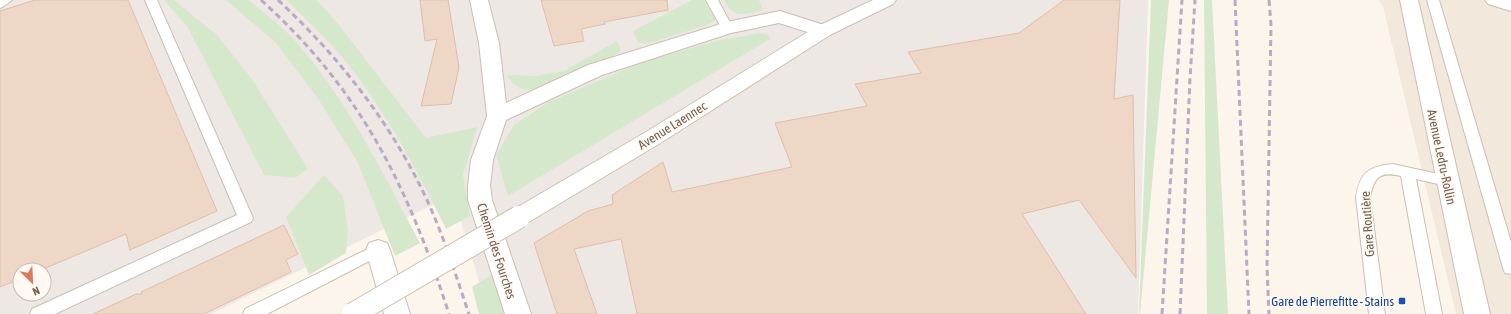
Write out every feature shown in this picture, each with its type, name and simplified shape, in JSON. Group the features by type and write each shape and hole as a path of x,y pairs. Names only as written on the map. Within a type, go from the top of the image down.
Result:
{"street":[{"name":"Chemin des Fourches","path":"479,0 489,43 497,116 482,160 479,186 480,200 499,261 518,314"},
{"name":"Avenue Laennec","path":"353,314 654,136 823,31 887,0"},
{"name":"Avenue Ledru-Rollin","path":"1409,0 1477,314"},
{"path":"1494,0 1511,5"},
{"path":"497,116 595,70 726,28 780,17 823,31"},
{"path":"378,250 397,314"}],"lane":[{"path":"0,4 6,0"},
{"path":"38,314 246,218 151,0"},
{"path":"712,0 726,28"},
{"path":"1433,0 1511,268"},
{"name":"Gare Routière","path":"1377,314 1363,197 1365,182 1372,173 1384,169 1407,172 1448,181"},
{"path":"1407,172 1434,314"},
{"path":"252,314 378,250"}],"shaded area":[{"path":"0,0 1148,0 1138,314 489,314 453,195 211,314 0,314"},
{"path":"1378,0 1511,0 1511,314 1456,314 1383,6"}],"green space":[{"path":"164,0 174,0 218,36 254,82 308,169 295,178 264,175 187,26"},
{"path":"226,0 249,0 292,37 316,66 349,114 364,139 420,243 395,256 358,163 317,97 276,43"},
{"path":"286,0 317,0 339,25 426,138 477,127 463,175 470,216 446,229 406,153 373,98 353,70 335,49"},
{"path":"692,0 704,0 716,20 707,25 647,44 638,42 633,31"},
{"path":"724,0 759,0 763,10 745,14 736,13 732,11"},
{"path":"1151,0 1169,0 1139,314"},
{"path":"1204,0 1212,0 1228,314 1207,314"},
{"path":"760,33 769,35 770,39 508,196 496,155 514,125 549,102 642,62 720,40"},
{"path":"617,41 621,51 575,74 536,89 528,90 521,88 506,75 534,76 564,71"},
{"path":"324,175 343,196 348,231 346,253 309,275 286,217"},
{"path":"504,267 518,314 479,314 472,287"}],"building":[{"path":"35,0 128,0 217,211 130,250 126,234 52,265 52,262 12,262 12,282 0,287 0,11"},
{"path":"420,0 448,0 459,67 451,104 421,106 437,39 425,41"},
{"path":"541,0 667,0 668,10 604,22 605,24 581,29 584,41 554,46"},
{"path":"1064,0 1120,0 1114,99 1133,95 1136,278 1079,200 1022,214 1086,314 637,314 621,239 574,249 597,314 557,314 534,243 588,211 613,204 612,195 663,162 672,192 792,167 775,123 867,106 855,84 921,73 908,52 1019,33"},
{"path":"284,225 298,254 286,260 291,272 204,314 93,314 136,294 142,294 141,292"}],"railway":[{"path":"261,0 296,34 327,70 354,106 378,144 417,224 449,314"},
{"path":"278,0 301,22 343,68 380,118 397,144 413,172 439,228 469,314"},
{"path":"1162,314 1182,0"},
{"path":"1180,314 1190,78 1195,0"},
{"path":"1235,0 1249,314"},
{"path":"1269,0 1271,25 1267,267 1269,314"}],"place":[{"name":"Gare de Pierrefitte - Stains","path":"1402,301"}]}
